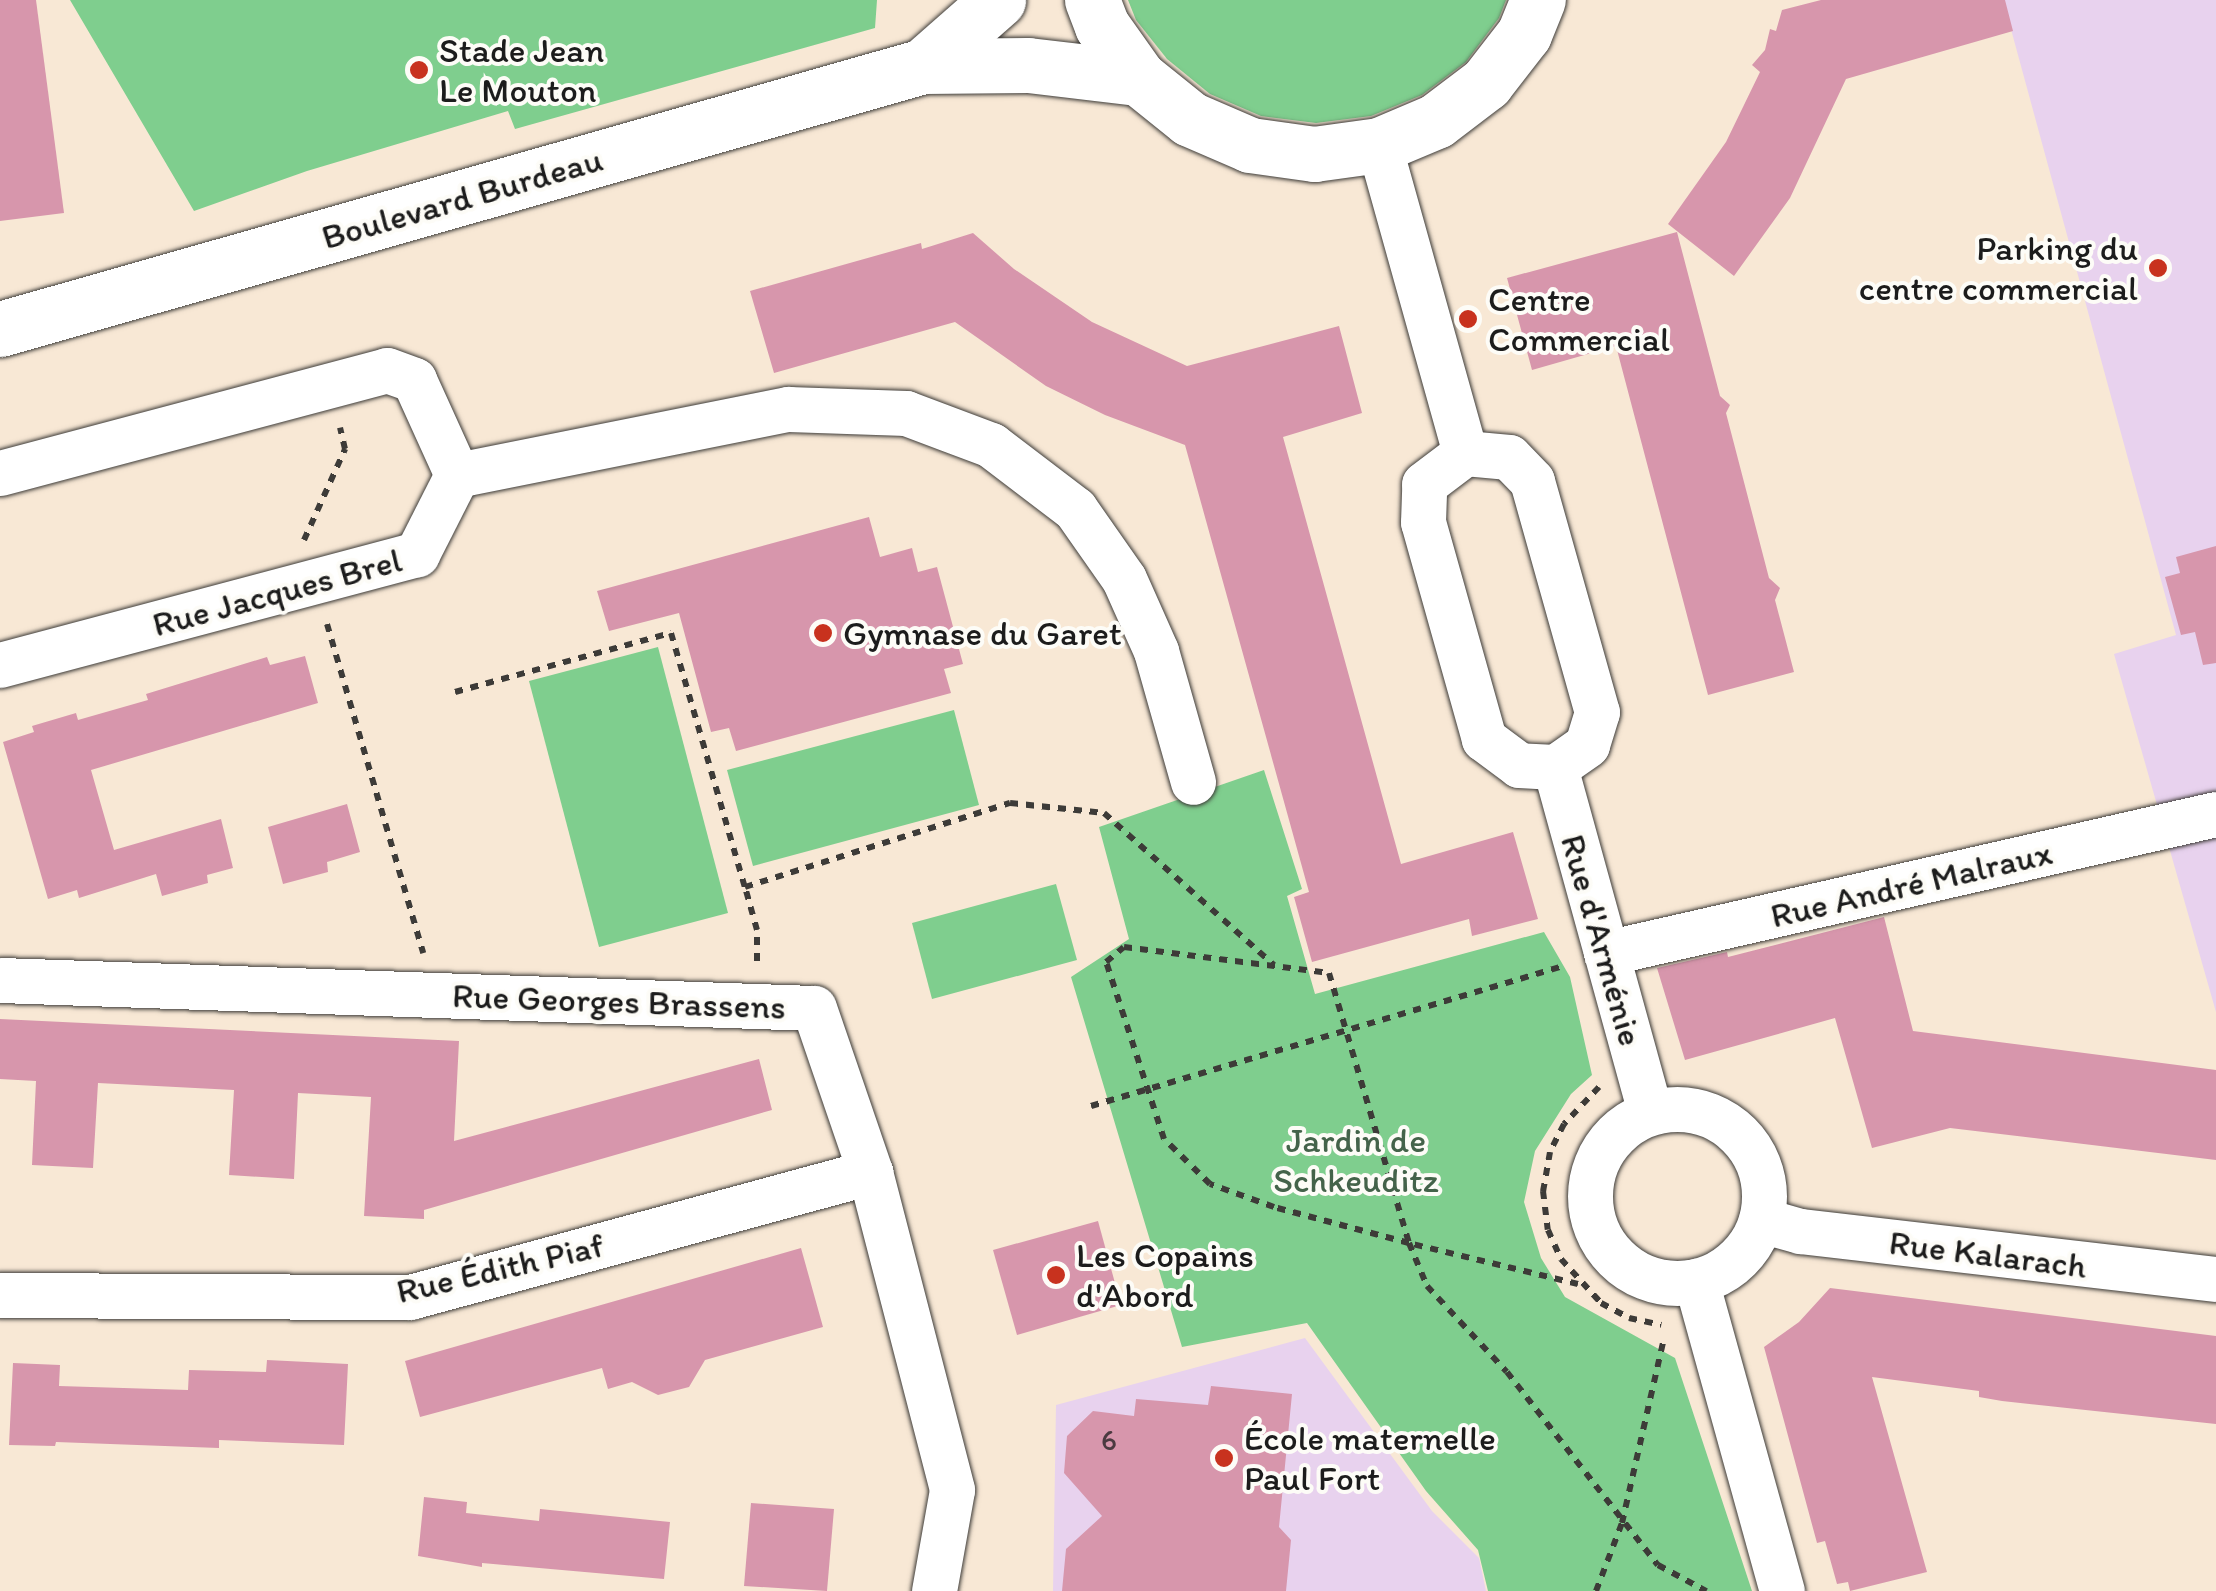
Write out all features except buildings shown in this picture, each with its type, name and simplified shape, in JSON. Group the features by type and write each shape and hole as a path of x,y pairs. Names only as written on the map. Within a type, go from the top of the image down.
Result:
{"main road":[{"name":"Boulevard Burdeau","path":"923,66 998,0"},
{"path":"1092,0 1102,26 1139,78 1190,119 1250,144 1314,154 1379,144 1436,121 1486,83 1524,34 1538,0"},
{"name":"Boulevard Burdeau","path":"0,329 923,66 1028,65 1139,78"}],"street":[{"path":"1379,144 1465,452"},
{"path":"0,473 386,370 414,380 457,475 788,409 906,413 991,445 1076,509 1124,579 1156,651 1192,782"},
{"path":"1465,452 1510,457 1532,482 1598,712 1587,744 1554,767 1519,765 1484,739 1423,522 1424,484 1465,452"},
{"name":"Rue Jacques Brel","path":"0,666 417,554 457,475"},
{"name":"Rue d'Arménie","path":"1554,767 1650,1112"},
{"name":"Rue André Malraux","path":"1606,953 2216,814"},
{"name":"Rue Georges Brassens","path":"0,980 814,1008 870,1172 952,1490 934,1591"},
{"path":"1678,1108 1704,1112 1728,1125 1747,1143 1760,1167 1764,1193 1761,1220 1737,1259 1718,1274 1696,1281 1666,1283 1638,1274 1613,1257 1596,1233 1589,1204 1591,1174 1614,1136 1650,1112 1678,1108"},
{"name":"Rue Édith Piaf","path":"0,1295 410,1296 870,1172"},
{"name":"Rue Kalarach","path":"1761,1220 1800,1231 2216,1279"},
{"path":"1696,1281 1782,1591"}],"path":[{"path":"337,419 345,449 303,538 422,940 423,994"},
{"path":"455,692 670,633 757,930 756,1005"},
{"path":"745,887 1010,803 1078,807 1104,813 1275,966"},
{"path":"1578,1284 1409,1243 1210,1184 1164,1139 1106,962 1124,947 1329,973 1409,1243 1427,1286 1507,1372 1658,1565 1706,1591"},
{"path":"1091,1106 1606,953"},
{"path":"1596,1591 1622,1523 1668,1326 1629,1318 1600,1304 1578,1284 1548,1230 1544,1191 1550,1152 1564,1124 1584,1099 1608,1080"}],"shaded area":[{"name":"Parking du centre commercial","path":"2003,0 2216,0 2216,1012 2114,654 2176,635"},
{"name":"École maternelle Paul Fort","path":"1305,1338 1432,1511 1479,1558 1486,1591 1053,1591 1056,1405"}],"green space":[{"name":"Stade Jean Le Mouton","path":"70,0 877,0 875,28 515,129 508,111 307,171 194,211"},
{"path":"1128,0 1506,0 1499,18 1466,62 1422,95 1371,116 1316,123 1261,116 1210,94 1167,59 1136,20"},
{"path":"658,647 728,913 599,947 529,681"},
{"path":"954,710 979,805 753,866 727,770"},
{"name":"Jardin de Schkeuditz","path":"1264,770 1302,889 1287,896 1315,994 1544,932 1570,977 1592,1075 1571,1094 1535,1151 1524,1202 1541,1258 1565,1297 1675,1358 1752,1591 1488,1591 1478,1550 1426,1491 1307,1323 1182,1347 1071,977 1129,939 1099,827"},
{"path":"1056,884 1077,960 932,999 912,923"}],"place":[{"name":"Stade Jean Le Mouton","path":"419,70"},
{"name":"Parking du centre commercial","path":"2158,268"},
{"name":"Centre Commercial","path":"1468,319"},
{"name":"Gymnase du Garet","path":"823,633"},
{"name":"Les Copains d'Abord","path":"1056,1275"},
{"name":"École maternelle Paul Fort","path":"1224,1458"}]}
